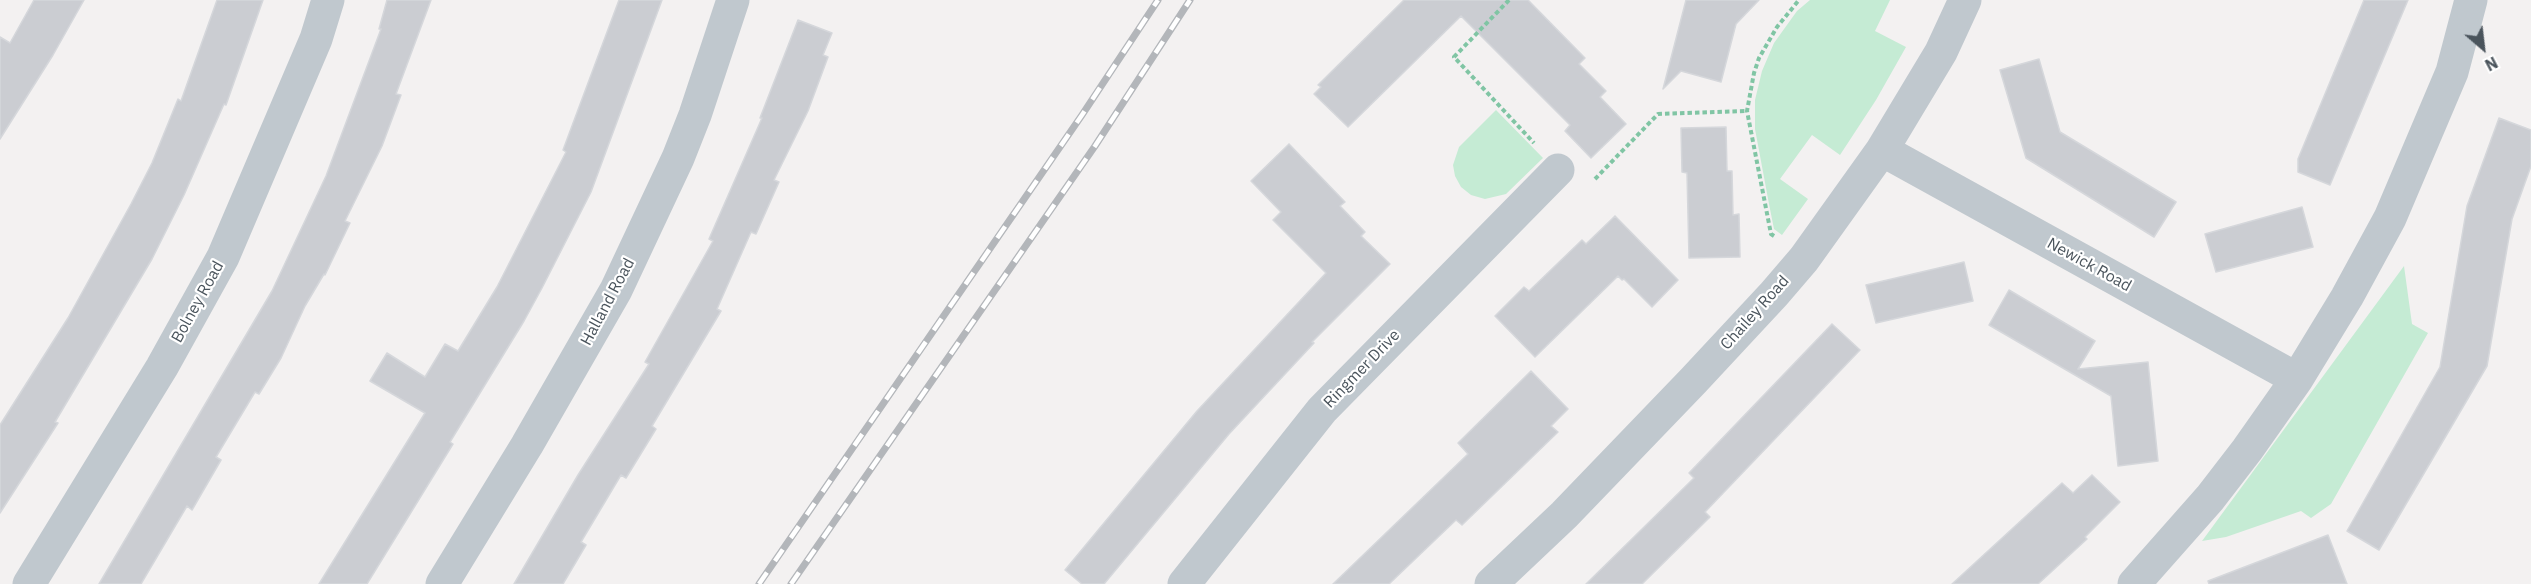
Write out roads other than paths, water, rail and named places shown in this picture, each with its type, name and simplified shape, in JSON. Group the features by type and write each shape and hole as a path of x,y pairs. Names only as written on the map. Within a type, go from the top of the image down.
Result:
{"street":[{"name":"Bolney Road","path":"29,584 162,367 223,257 316,39 328,0"},
{"name":"Halland Road","path":"442,584 527,445 616,290 659,202 682,148 733,0"},
{"name":"Chailey Road","path":"1491,584 1564,515 1774,294 1804,258 1882,150 1941,52 1965,0"},
{"path":"2134,584 2210,498 2297,379 2347,297 2390,218 2452,72 2471,0"},
{"name":"Newick Road","path":"1882,150 2297,379"},
{"name":"Ringmer Drive","path":"1184,584 1322,410 1558,170"}],"railway":[{"path":"759,584 1082,115 1158,0"},
{"path":"791,584 1095,146 1190,0"}]}
